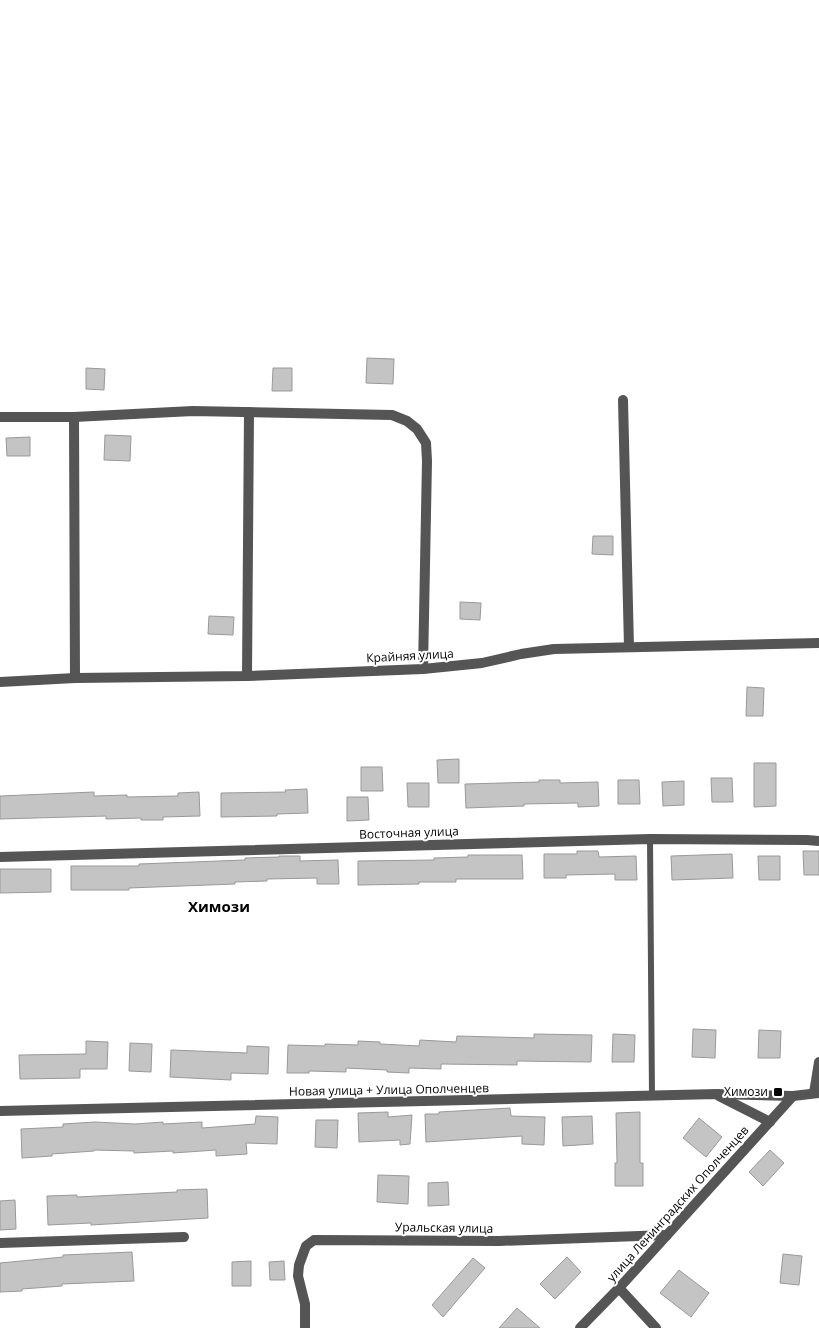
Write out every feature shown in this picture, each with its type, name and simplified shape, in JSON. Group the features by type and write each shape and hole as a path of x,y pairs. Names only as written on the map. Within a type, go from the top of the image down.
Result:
{"street":[{"path":"623,400 629,647"},
{"path":"0,417 74,417 193,411 392,415 407,421 417,429 426,443 423,670"},
{"path":"247,676 249,412"},
{"path":"74,417 75,678"},
{"name":"Крайняя улица","path":"0,682 75,678 247,676 423,670 482,664 521,654 554,649 819,643"},
{"name":"Восточная улица","path":"0,857 650,839 819,841"},
{"path":"816,1093 819,1062"},
{"name":"Новая улица + Улица Ополченцев","path":"0,1111 717,1094 793,1096 816,1093"},
{"path":"717,1094 770,1122"},
{"name":"улица Ленинградских Ополченцев","path":"580,1328 619,1288 793,1096"},
{"name":"Уральская улица","path":"306,1328 305,1304 298,1276 299,1265 306,1246 314,1240 499,1241 667,1235"},
{"path":"0,1242 184,1237"},
{"path":"619,1288 656,1328"}],"lane":[{"path":"650,839 652,1097"}],"building":[{"path":"367,358 394,359 393,384 366,383"},
{"path":"86,368 105,369 104,390 86,389"},
{"path":"273,368 292,368 292,391 272,391"},
{"path":"105,435 131,436 130,461 104,460"},
{"path":"30,437 30,456 7,456 6,438"},
{"path":"593,536 613,536 613,555 592,554"},
{"path":"460,602 481,603 480,620 460,619"},
{"path":"209,616 234,617 233,635 208,634"},
{"path":"747,687 764,688 763,716 746,716"},
{"path":"459,759 459,783 438,783 437,760"},
{"path":"754,763 776,763 776,806 754,807"},
{"path":"361,767 382,767 383,791 361,791"},
{"path":"711,778 732,778 733,802 712,802"},
{"path":"539,780 560,780 560,783 598,782 599,806 578,807 578,803 466,808 465,784 539,782"},
{"path":"618,780 639,780 640,804 618,804"},
{"path":"684,781 684,805 663,806 662,782"},
{"path":"407,783 429,783 429,807 408,807"},
{"path":"307,789 308,813 277,814 277,816 221,817 221,793 286,792 285,790"},
{"path":"94,792 94,796 127,795 127,797 178,796 178,793 199,792 200,816 163,817 163,820 141,820 141,818 106,819 106,816 0,819 0,796"},
{"path":"347,797 368,797 369,820 347,821"},
{"path":"577,851 598,851 599,857 636,856 637,880 615,880 615,874 566,875 566,878 544,878 544,854 577,854"},
{"path":"803,851 819,851 819,875 804,875"},
{"path":"732,854 733,878 672,880 671,856"},
{"path":"468,855 522,855 523,879 456,879 456,882 358,885 358,861 434,860 434,858 468,857"},
{"path":"300,856 300,861 338,860 339,884 317,884 317,878 267,879 267,881 235,882 235,884 129,888 129,890 71,890 71,866 139,866 139,864 245,860 245,858"},
{"path":"758,856 780,856 780,880 759,880"},
{"path":"0,869 51,869 51,892 0,893"},
{"path":"693,1029 716,1030 715,1058 692,1057"},
{"path":"759,1030 781,1031 780,1058 758,1058"},
{"path":"534,1034 592,1035 591,1062 517,1061 517,1065 441,1064 441,1069 409,1068 409,1073 346,1068 346,1072 309,1071 309,1073 287,1073 288,1045 358,1045 358,1041 419,1046 420,1040 456,1042 457,1036 534,1038"},
{"path":"613,1034 635,1035 634,1062 612,1062"},
{"path":"86,1041 108,1042 107,1069 80,1069 80,1078 20,1079 19,1055 86,1054"},
{"path":"130,1043 152,1044 151,1072 129,1071"},
{"path":"247,1046 269,1047 268,1074 231,1073 231,1080 170,1077 171,1050 247,1053"},
{"path":"510,1108 511,1116 545,1117 544,1145 522,1144 522,1136 426,1142 425,1114"},
{"path":"388,1112 388,1117 412,1115 410,1144 400,1145 400,1140 359,1142 358,1113"},
{"path":"640,1112 640,1163 643,1163 643,1186 615,1186 615,1163 617,1163 616,1113"},
{"path":"256,1116 278,1117 277,1144 246,1143 247,1154 216,1156 216,1150 134,1153 134,1151 94,1150 22,1158 21,1129 63,1127 63,1124 95,1122 135,1124 163,1122 163,1124 202,1122 202,1128 255,1124"},
{"path":"592,1116 593,1144 563,1146 562,1117"},
{"path":"699,1118 722,1137 706,1157 683,1138"},
{"path":"316,1120 338,1120 337,1148 315,1147"},
{"path":"770,1150 784,1163 763,1186 749,1172"},
{"path":"378,1175 409,1176 408,1204 377,1202"},
{"path":"448,1182 449,1205 428,1206 428,1183"},
{"path":"207,1189 208,1218 91,1225 91,1223 48,1225 47,1196 77,1195 77,1197"},
{"path":"15,1200 16,1229 0,1230 0,1201"},
{"path":"132,1252 134,1281 62,1284 62,1286 0,1292 0,1263 63,1257 63,1255"},
{"path":"783,1254 802,1256 799,1285 780,1283"},
{"path":"567,1257 581,1272 555,1299 540,1284"},
{"path":"473,1258 485,1268 443,1317 432,1305"},
{"path":"251,1261 251,1286 232,1286 232,1262"},
{"path":"284,1261 285,1280 270,1280 269,1262"},
{"path":"679,1270 709,1293 691,1317 660,1293"},
{"path":"517,1308 540,1328 499,1328"}],"place":[{"name":"Химози","path":"778,1092"}],"district":[{"name":"Химози","path":"219,907"}]}
